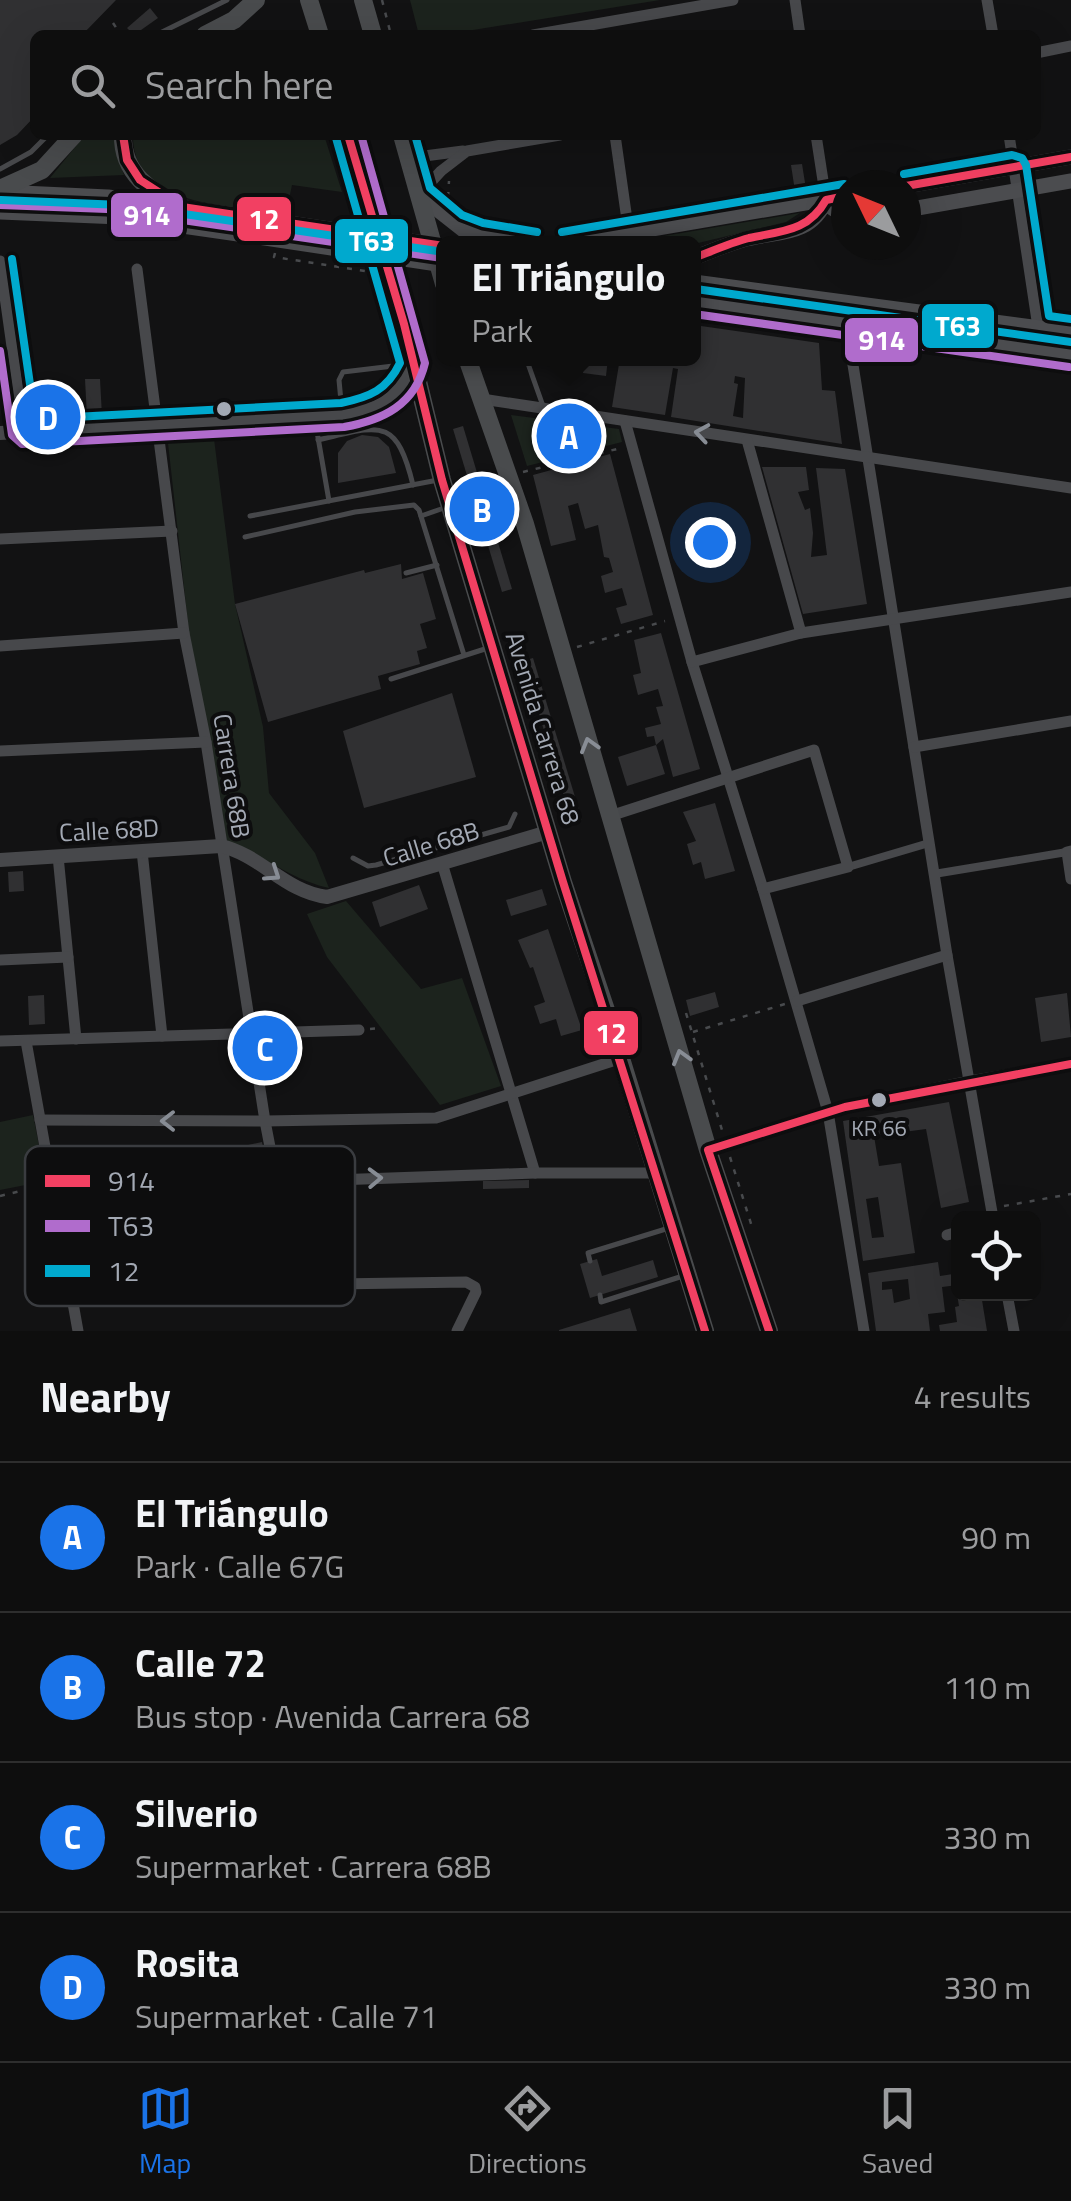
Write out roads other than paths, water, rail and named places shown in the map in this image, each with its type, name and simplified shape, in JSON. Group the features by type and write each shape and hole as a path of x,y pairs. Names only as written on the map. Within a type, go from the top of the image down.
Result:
{"main road":[{"path":"215,30 234,20 256,0"},
{"path":"310,0 319,30"},
{"path":"363,0 372,30"},
{"path":"0,190 42,170 69,140"},
{"path":"124,140 126,160 138,177 158,196 182,207"},
{"name":"Avenida Carrera 68","path":"349,140 442,480 493,646 505,713 622,1058 705,1331"},
{"path":"404,140 436,256"},
{"path":"921,183 1071,157"},
{"path":"921,207 1071,180"},
{"path":"0,190 108,196 436,245"},
{"path":"419,195 466,232 489,236"},
{"path":"617,236 831,199"},
{"path":"826,200 831,207"},
{"path":"701,255 744,240 804,227 818,216 826,200"},
{"path":"0,212 120,216 436,264"},
{"path":"701,283 1071,332"},
{"path":"701,301 1071,355"},
{"name":"Avenida Carrera 68","path":"470,366 525,524 708,1150 769,1331"}],"street":[{"path":"600,29 733,0"},
{"path":"794,0 799,30"},
{"path":"987,0 991,30"},
{"path":"1041,52 1071,46"},
{"path":"409,158 531,140"},
{"path":"616,140 630,234"},
{"path":"817,140 826,200"},
{"path":"1010,140 1038,327"},
{"path":"419,195 441,171 468,151"},
{"path":"0,262 24,432"},
{"name":"Carrera 68B","path":"137,269 184,633 206,742 270,1146"},
{"path":"846,321 992,1211"},
{"path":"0,433 343,415 386,404 403,386 413,364"},
{"path":"482,399 1071,488"},
{"path":"625,421 692,662 764,889 828,1112 864,1331"},
{"path":"747,440 801,634"},
{"path":"0,539 172,530"},
{"path":"692,662 801,634 1071,592"},
{"path":"0,646 184,633"},
{"path":"914,747 1071,721"},
{"path":"0,751 206,742"},
{"path":"610,816 814,750 848,868"},
{"name":"Calle 68B","path":"221,846 247,856 298,890 327,897 548,832"},
{"path":"764,889 929,843"},
{"name":"Calle 68D","path":"0,860 221,846"},
{"path":"142,851 162,1036"},
{"path":"934,874 1069,852 1071,879"},
{"path":"58,856 76,1039"},
{"path":"442,863 536,1172"},
{"path":"796,1001 947,955"},
{"path":"0,960 68,957"},
{"path":"0,1042 358,1030"},
{"path":"26,1041 45,1146"},
{"path":"40,1120 436,1118 622,1058"},
{"path":"708,1150 828,1112 1071,1064"},
{"path":"355,1179 536,1172 656,1174"},
{"path":"355,1285 466,1282 476,1292 457,1331"},
{"path":"1008,1301 1014,1331"},
{"path":"73,1306 78,1331"}],"lane":[{"path":"166,30 226,0"},
{"path":"0,169 20,160 42,140"},
{"path":"343,415 339,380 343,372 413,364"},
{"path":"529,366 544,409"},
{"path":"314,417 329,501"},
{"path":"318,440 366,429 390,434 405,452 413,485"},
{"path":"250,516 442,480"},
{"path":"245,537 355,512 416,506 464,655"},
{"path":"421,516 450,506"},
{"path":"406,573 437,565"},
{"path":"391,679 493,646"},
{"path":"353,858 371,866 385,863 508,828 515,814"},
{"path":"407,856 412,873"},
{"path":"385,863 390,880"},
{"path":"590,1261 588,1253 672,1226"},
{"path":"600,1295 602,1302 687,1274"}],"place":[{"name":"Rosita","path":"48,417"},
{"name":"El Triángulo","path":"569,436"},
{"name":"Calle 72","path":"482,509"},
{"name":"Silverio","path":"265,1048"},
{"name":"KR 66","path":"879,1100"}]}
